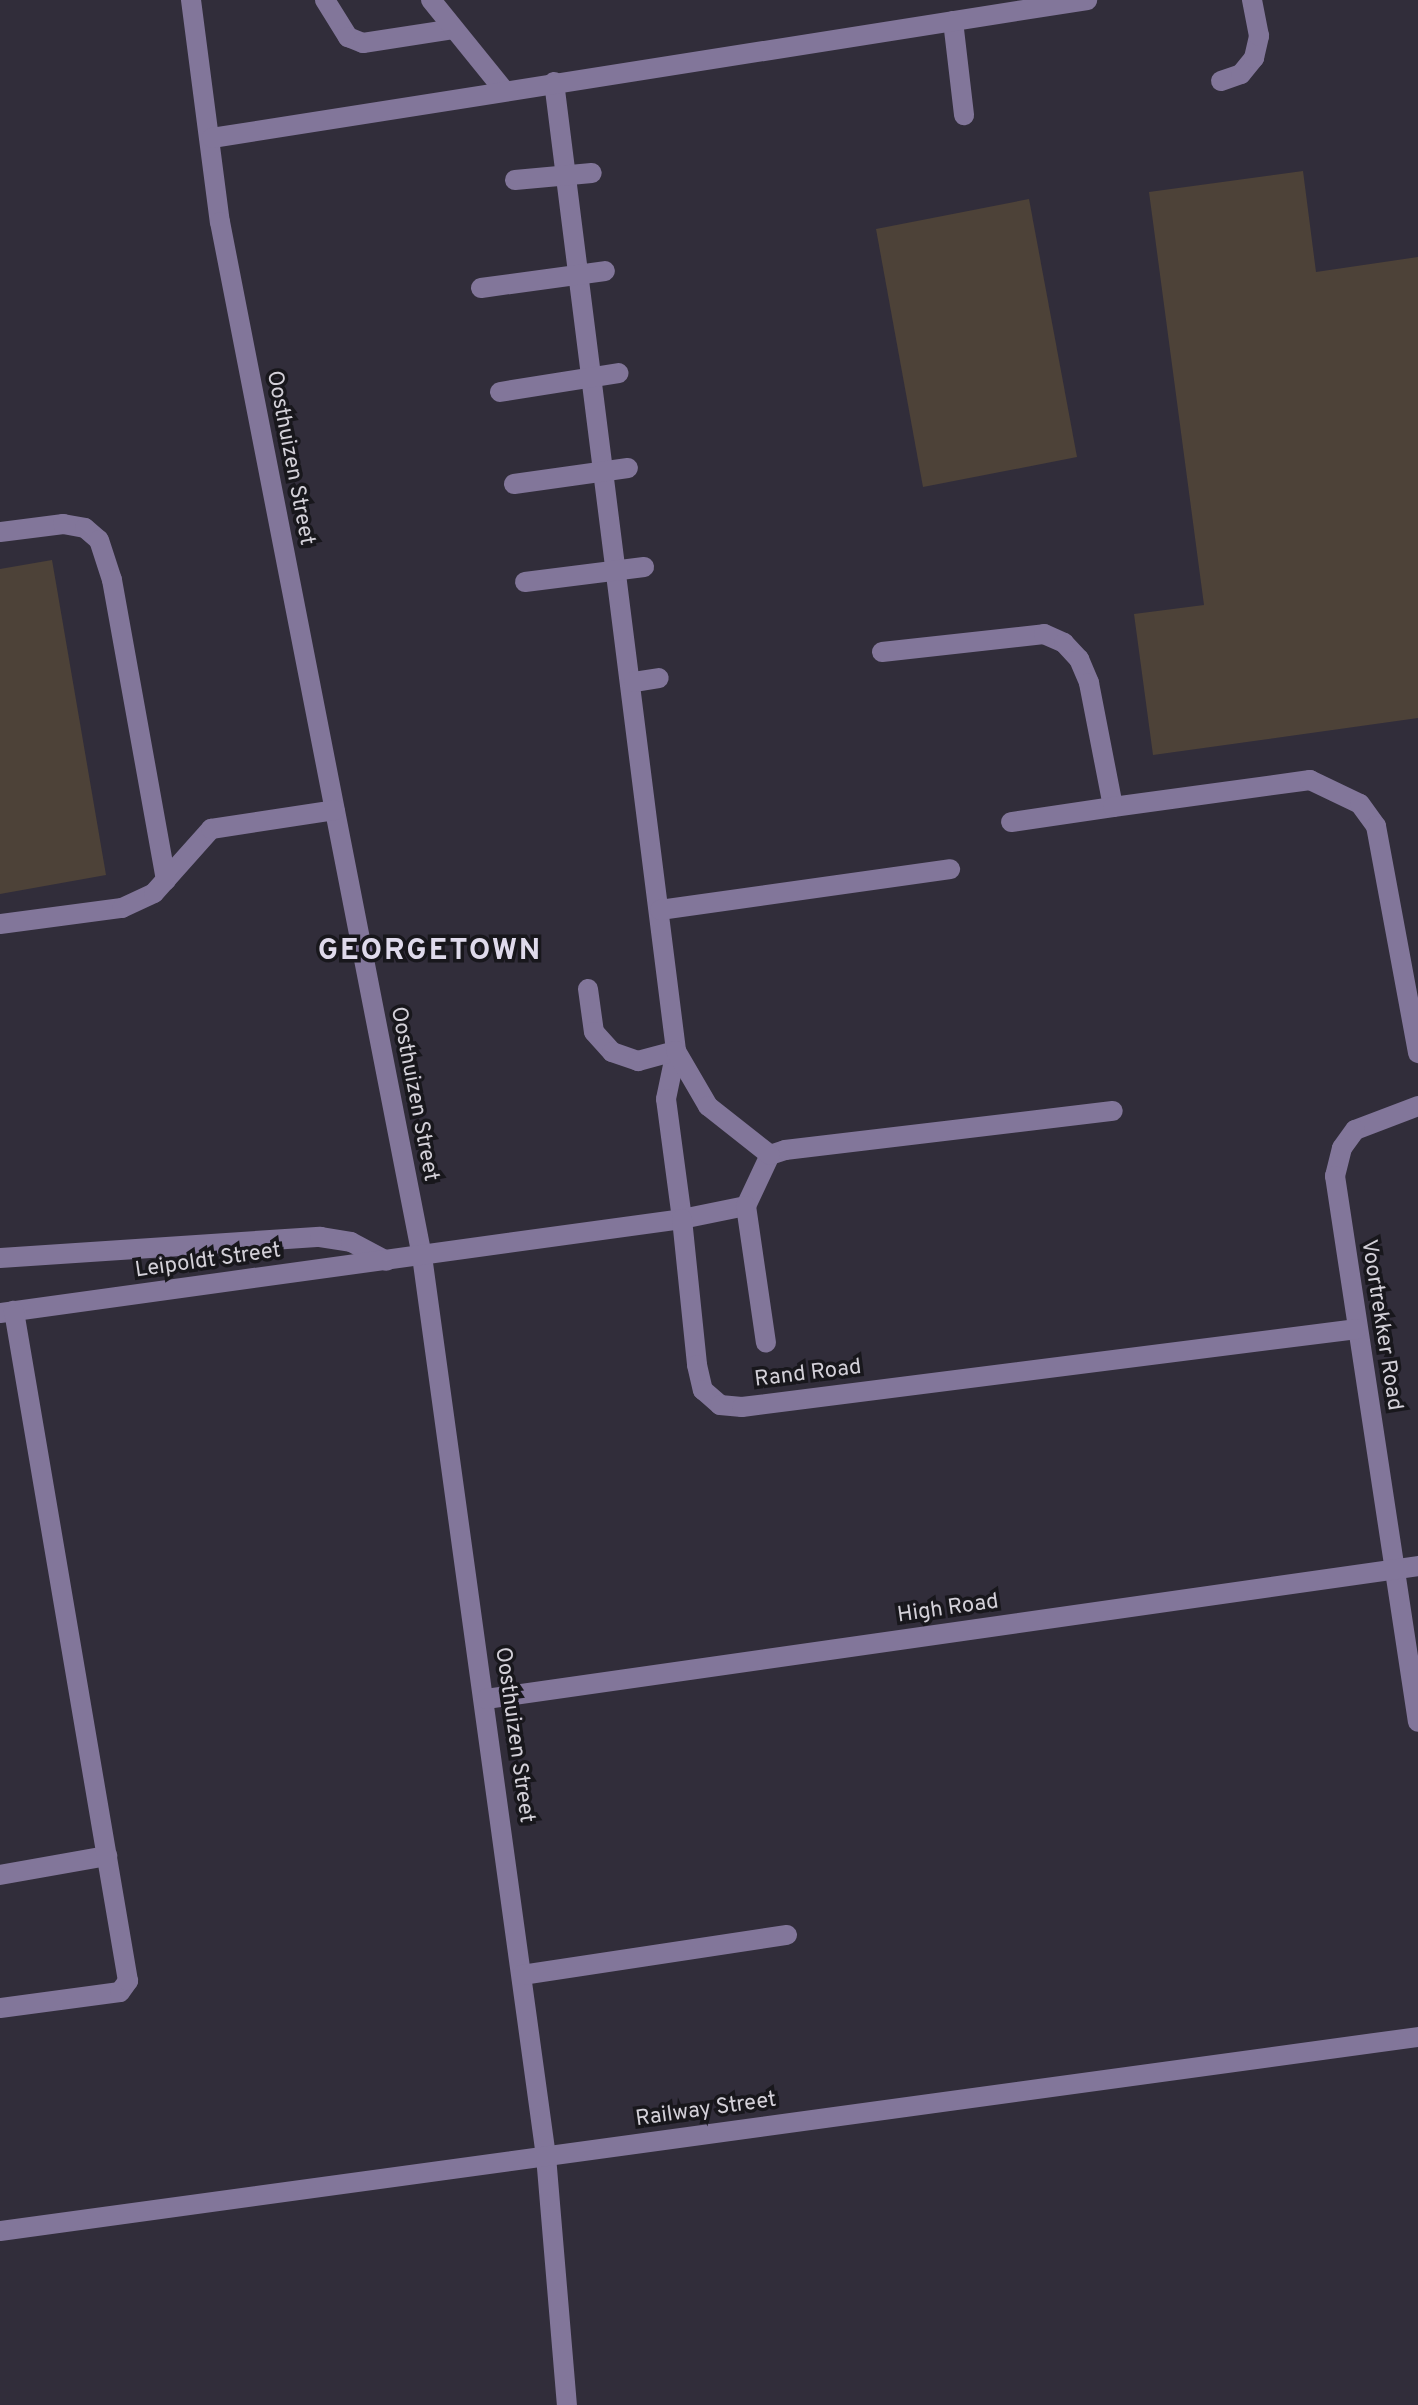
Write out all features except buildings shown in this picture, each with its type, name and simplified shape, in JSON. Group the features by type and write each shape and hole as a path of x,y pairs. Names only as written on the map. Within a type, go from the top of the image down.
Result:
{"street":[{"name":"Oosthuizen Street","path":"191,0 212,138 220,222 422,1256 486,1699 546,2156 567,2405"},
{"path":"325,0 348,37 363,43 453,29"},
{"path":"431,0 504,90"},
{"path":"212,138 1080,0"},
{"path":"1221,81 1241,74 1254,58 1259,36 1252,0"},
{"path":"953,21 964,115"},
{"path":"554,82 591,376 620,570 676,1051 708,1106 770,1155 1113,1111"},
{"path":"515,180 592,173"},
{"path":"481,288 605,271"},
{"path":"500,392 618,373"},
{"path":"514,484 628,468"},
{"path":"0,532 63,524 85,528 99,540 112,580 166,880"},
{"path":"525,582 644,567"},
{"path":"882,652 1044,634 1064,643 1079,659 1089,683 1113,807"},
{"path":"634,682 659,678"},
{"path":"1011,822 1310,780 1360,804 1376,826 1418,1053"},
{"path":"0,924 122,908 154,893 211,829 335,810"},
{"path":"660,910 950,869"},
{"path":"588,989 594,1032 612,1052 638,1061 676,1051"},
{"name":"Rand Road","path":"676,1051 666,1099 697,1365 703,1390 720,1405 742,1407 1357,1329"},
{"name":"Voortrekker Road","path":"1418,1106 1355,1130 1342,1148 1335,1176 1418,1722"},
{"path":"766,1343 746,1206 770,1155"},
{"path":"422,1256 682,1219 746,1206"},
{"path":"0,1258 320,1237 351,1242 386,1261"},
{"name":"Leipoldt Street","path":"7,1312 422,1256"},
{"path":"0,2008 120,1992 128,1981 7,1312"},
{"name":"High Road","path":"486,1699 1418,1566"},
{"path":"0,1875 107,1856"},
{"path":"522,1975 787,1935"},
{"name":"Railway Street","path":"0,2231 1418,2037"}],"district":[{"name":"GEORGETOWN","path":"430,952"}]}
